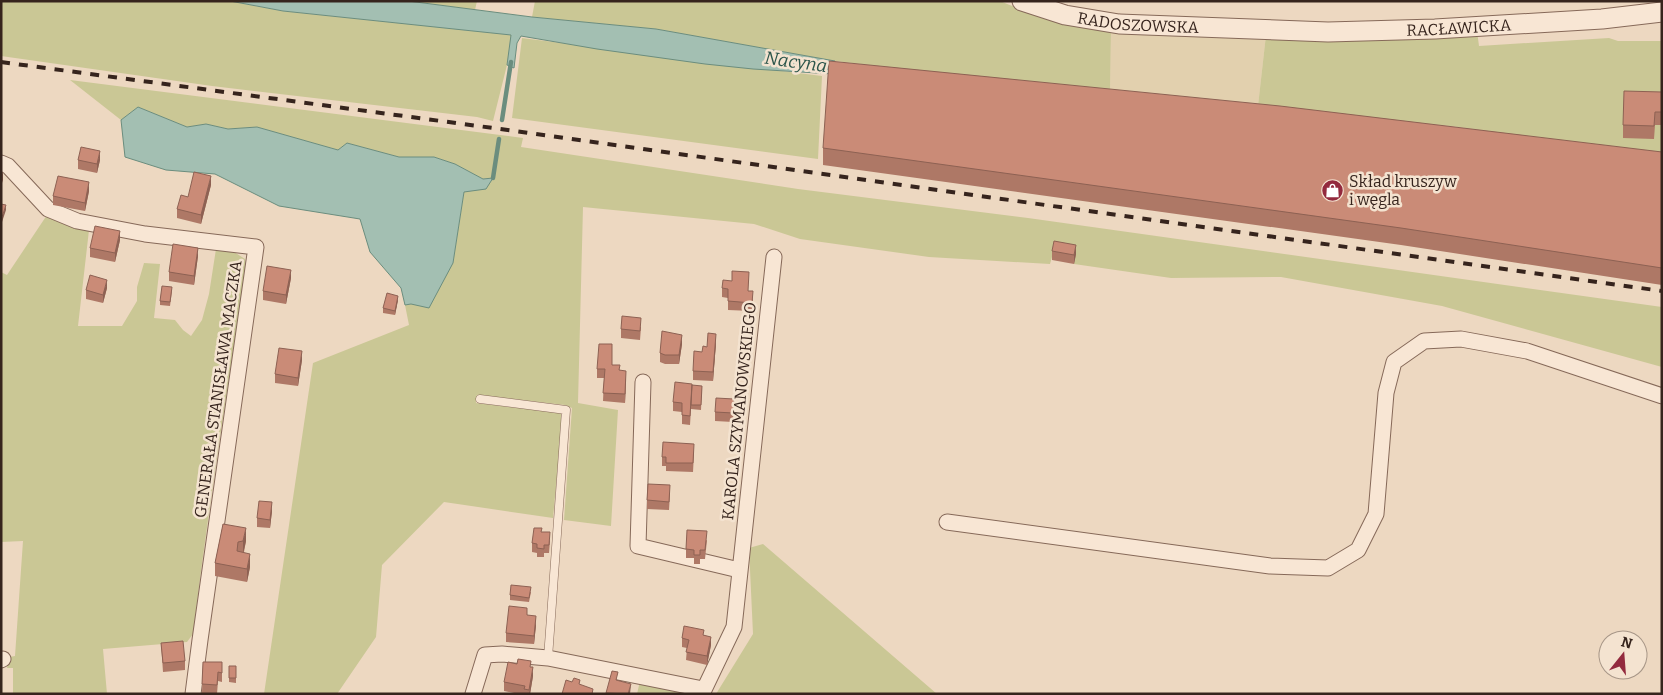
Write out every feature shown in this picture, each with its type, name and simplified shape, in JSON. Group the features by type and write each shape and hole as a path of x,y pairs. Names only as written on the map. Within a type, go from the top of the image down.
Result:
{"street":[{"name":"RADOSZOWSKA","path":"1022,1 1065,15 1119,24 1255,30"},
{"name":"RACŁAWICKA","path":"1255,30 1328,32 1435,29 1611,19 1662,12"},
{"name":"GENERAŁA STANISŁAWA MACZKA","path":"1,163 8,166 48,209 77,221 145,234 256,247 193,694"},
{"name":"KAROLA SZYMANOWSKIEGO","path":"473,694 485,655 502,654 548,658 702,692 734,627 774,257"},
{"path":"947,522 1270,566 1328,568 1358,550 1376,514 1386,393 1394,362 1424,342 1462,338 1527,351 1662,396"},
{"path":"643,382 638,546 739,570"}],"lane":[{"path":"480,399 566,410 548,658"}],"shaded area":[{"path":"1,1 229,1 283,11 512,35 507,65 493,121 477,117 212,86 1,56"},
{"path":"408,1 477,1 475,10"},
{"path":"535,1 1000,1 1054,20 1111,31 1110,93 835,61 656,29 532,17"},
{"path":"1111,31 1266,35 1258,106 1110,93"},
{"path":"1477,31 1479,46 1609,38 1618,41 1662,41 1662,157 1458,127 1258,106 1266,35"},
{"path":"522,38 822,76 818,159 512,118"},
{"path":"70,80 523,138 521,147 798,189 1028,218 1662,307 1662,367 1442,306 1281,277 1171,278 1074,264 1075,254 1054,250 1050,264 929,257 800,239 754,224 583,207 578,403 618,410 611,526 564,520 572,408 565,405 477,395 476,403 563,413 553,518 444,502 382,565 376,637 337,694 264,694 313,363 409,325 405,305 411,304 453,263 464,192 492,178 483,179 455,164 434,157 399,157 347,143 338,150 257,127 228,129 206,124 187,127 138,107 121,120"},
{"path":"47,215 89,230 78,326 122,326 137,301 137,287 144,263 160,264 154,318 175,320 191,336 202,320 209,294 216,249 231,250 245,259 247,270 218,452 193,634 187,642 103,649 107,694 13,694 13,668 7,668 9,657 15,656 23,541 1,542 1,272 7,275"},
{"path":"763,544 937,694 716,694 753,634 749,548"},
{"path":"640,681 683,690 687,694 637,694"}],"water":[{"name":"Nacyna","path":"230,1 408,1 532,17 656,29 835,61 833,74 753,69 597,49 521,36 517,43 514,68 507,65 511,35 283,11"},
{"path":"138,107 187,127 206,124 228,129 257,127 338,150 347,143 399,157 434,157 455,164 483,179 493,178 486,189 464,192 453,263 429,308 411,304 405,305 401,288 370,252 360,219 279,206 215,174 166,170 125,157 121,120"}],"building":[{"name":"Skład kruszyw i węgla","path":"829,61 1280,106 1662,152 1662,268 1401,228 823,148"},
{"path":"1624,91 1662,92 1662,112 1655,112 1654,126 1623,125"},
{"path":"81,147 100,151 97,164 78,160"},
{"path":"194,172 211,176 201,215 177,209 181,195 188,197"},
{"path":"58,176 89,182 85,203 53,196"},
{"path":"1,204 6,205 2,217 1,217"},
{"path":"95,226 120,231 115,253 90,248"},
{"path":"1054,241 1076,245 1074,255 1052,251"},
{"path":"173,244 198,248 194,276 169,272"},
{"path":"267,266 291,270 286,295 263,291"},
{"path":"732,271 749,272 748,291 753,291 752,303 728,301 728,289 722,288 723,280 732,281"},
{"path":"90,275 107,280 103,295 86,290"},
{"path":"162,286 172,287 170,302 160,301"},
{"path":"387,293 398,296 395,311 383,308"},
{"path":"622,316 641,318 640,331 621,329"},
{"path":"662,331 682,335 679,355 660,353"},
{"path":"708,333 716,334 713,372 693,371 694,351 702,352 703,346 707,347"},
{"path":"599,344 612,344 612,365 620,365 619,370 626,371 625,394 603,393 605,369 597,369"},
{"path":"279,348 302,351 298,378 275,374"},
{"path":"675,382 692,384 690,416 682,415 682,403 673,402"},
{"path":"692,385 702,386 701,405 691,405"},
{"path":"716,398 734,399 733,413 715,412"},
{"path":"663,442 694,444 693,463 666,463 666,457 662,457"},
{"path":"648,484 670,485 669,502 647,500"},
{"path":"259,501 272,502 270,520 257,518"},
{"path":"223,524 246,528 243,541 238,542 237,551 250,554 247,569 215,563"},
{"path":"534,528 542,528 541,532 550,532 549,545 544,545 544,549 537,548 537,544 532,543"},
{"path":"687,530 707,531 705,550 700,550 700,555 694,555 694,550 686,549"},
{"path":"511,585 531,587 529,598 510,595"},
{"path":"509,606 527,608 527,615 536,616 534,636 506,633"},
{"path":"684,626 704,630 703,635 711,637 707,656 686,652 689,640 682,638"},
{"path":"183,641 185,661 163,663 161,643"},
{"path":"518,659 531,661 530,667 533,667 529,690 524,689 525,686 504,682 508,662 517,664"},
{"path":"203,662 222,662 222,673 218,672 217,685 202,684"},
{"path":"229,666 236,666 236,678 229,678"},
{"path":"612,671 618,672 616,680 631,684 628,694 606,693"},
{"path":"574,678 580,680 579,684 593,689 592,694 562,694 566,680 572,682"}],"waterway":[{"path":"502,120 511,62"},
{"path":"493,178 499,139"}],"railway":[{"path":"1,62 493,128 1662,291"}],"place":[{"name":"Skład kruszyw i węgla","path":"1333,190"}]}
